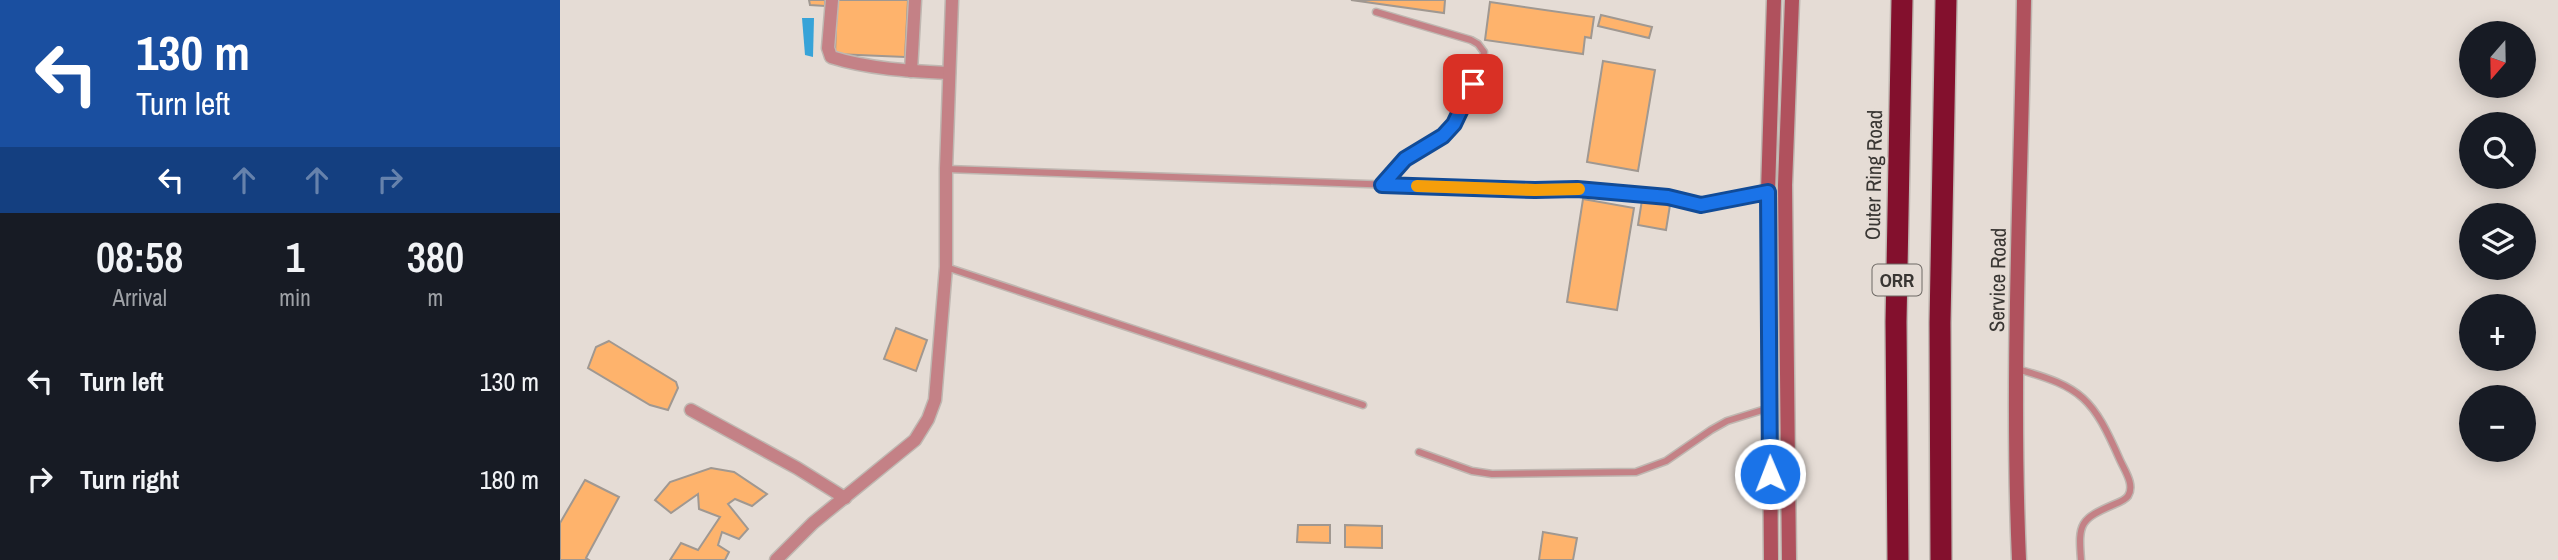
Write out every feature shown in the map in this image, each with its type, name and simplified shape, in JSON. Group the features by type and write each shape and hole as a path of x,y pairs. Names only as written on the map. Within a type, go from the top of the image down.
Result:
{"highway":[{"name":"Outer Ring Road","path":"1898,560 1896,322 1902,0"},
{"name":"ORR","path":"1941,560 1940,323 1946,0"}],"main road":[{"path":"1771,560 1768,192 1774,0"},
{"path":"1789,560 1785,184 1792,0"},
{"name":"Service Road","path":"2019,560 2017,369 2024,0"}],"street":[{"path":"832,0 828,48 831,57 911,71 950,73"},
{"path":"911,71 915,0"},
{"path":"776,560 813,523 915,440 928,419 935,400 946,267 946,169 952,0"},
{"path":"691,410 797,468 845,498"}],"lane":[{"path":"1376,12 1471,40 1478,44 1483,52 1462,110 1454,124 1443,136 1405,159 1382,185"},
{"path":"946,169 1535,190 1577,189 1668,197 1701,205 1768,192"},
{"path":"946,267 1363,405"},
{"path":"2017,369 2047,377 2065,386 2093,407 2102,419 2131,483 2127,497 2091,514 2084,521 2079,534 2081,560"},
{"path":"1419,452 1472,471 1492,474 1636,472 1666,461 1727,421 1769,408"}],"water":[{"path":"802,18 814,18 813,57 805,55"}],"building":[{"path":"809,0 825,0 825,6 810,5"},
{"path":"837,0 908,0 905,57 835,54"},
{"path":"1351,0 1445,0 1444,13"},
{"path":"1490,2 1594,17 1591,38 1585,37 1583,54 1485,40"},
{"path":"1601,15 1652,27 1649,38 1598,26"},
{"path":"1603,61 1655,70 1638,171 1587,162"},
{"path":"1583,199 1634,208 1617,310 1567,302"},
{"path":"1642,200 1670,205 1666,230 1638,225"},
{"path":"896,328 927,340 916,371 884,359"},
{"path":"609,341 676,382 678,388 668,410 650,405 588,368 596,347"},
{"path":"711,468 734,472 767,494 752,506 735,499 728,504 748,529 739,539 722,532 718,545 729,552 725,560 670,560 681,543 698,550 720,517 699,509 698,494 671,513 655,500 670,482"},
{"path":"585,480 619,497 586,558 589,560 560,560 560,523"},
{"path":"1298,525 1330,525 1330,543 1297,542"},
{"path":"1345,525 1382,526 1382,548 1345,547"},
{"path":"1543,532 1577,538 1573,560 1539,560"}],"slow traffic":[{"path":"1417,186 1579,189"}],"route":[{"path":"1473,84 1454,124 1443,136 1405,159 1382,185 1577,189 1668,197 1701,205 1768,192 1770,474"}]}
